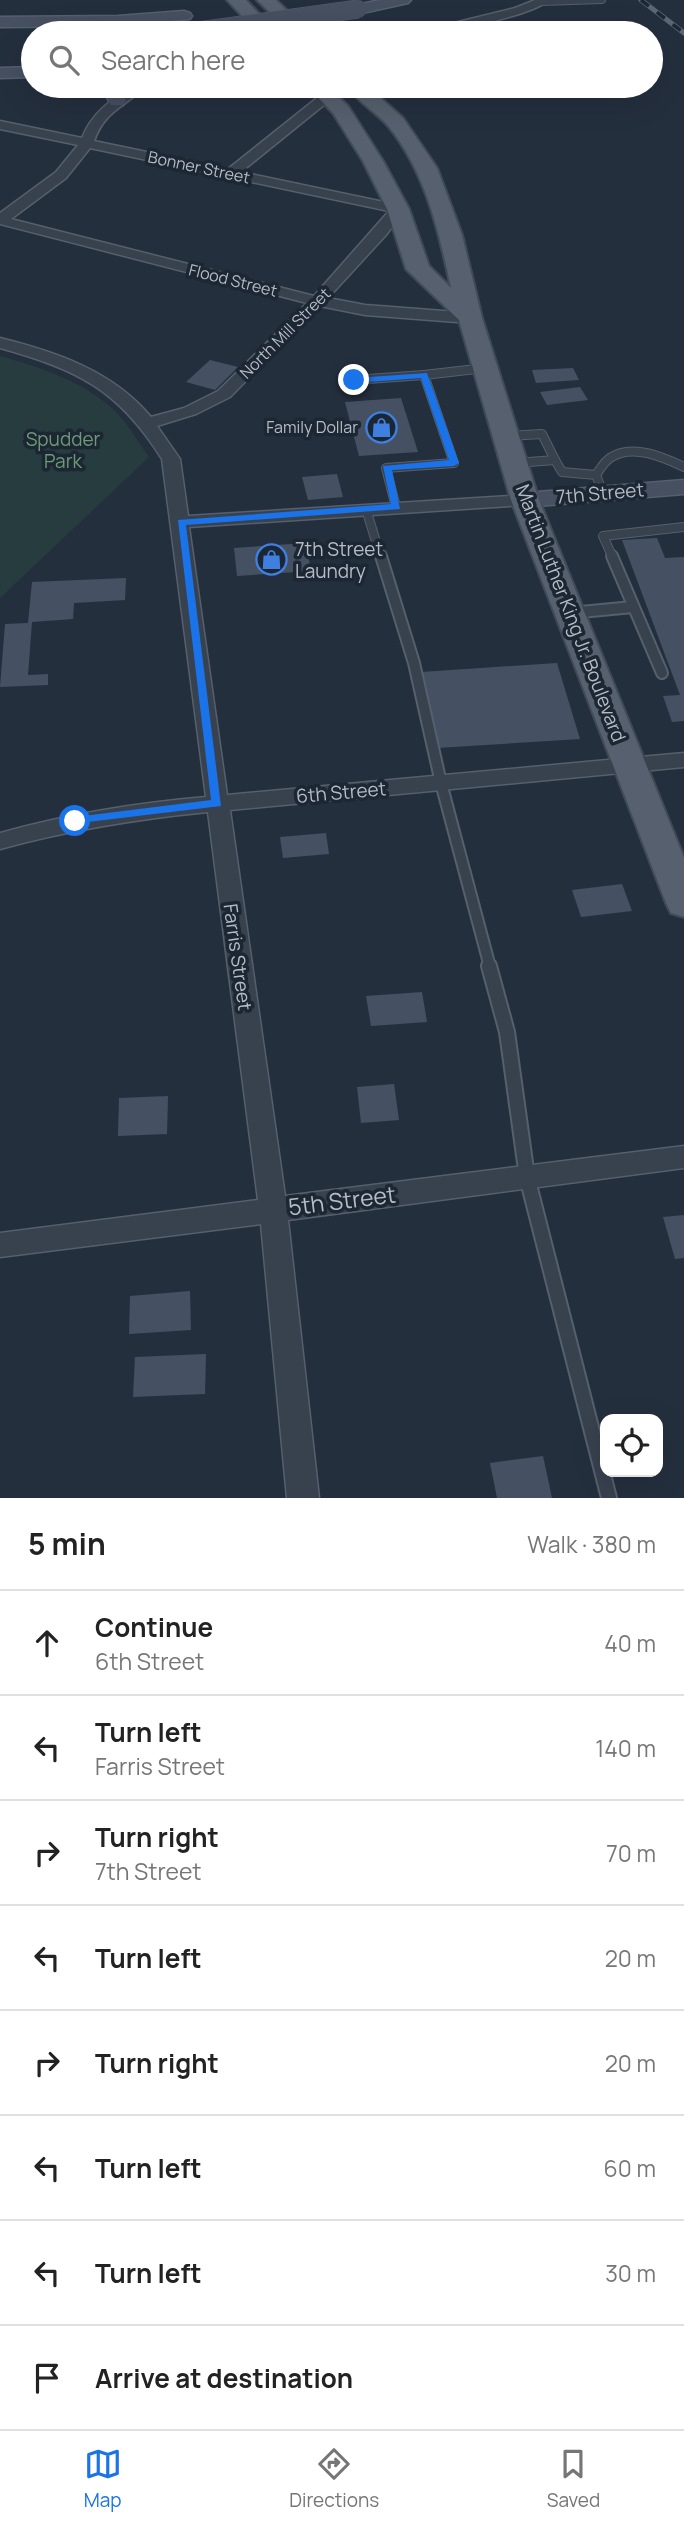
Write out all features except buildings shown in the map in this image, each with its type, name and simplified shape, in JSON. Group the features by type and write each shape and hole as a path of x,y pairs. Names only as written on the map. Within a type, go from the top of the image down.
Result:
{"main road":[{"path":"266,0 288,21"},
{"path":"229,6 310,0"},
{"path":"118,21 193,20 358,9 403,0"},
{"path":"229,6 251,21"},
{"path":"0,15 193,20"},
{"path":"0,22 21,22"},
{"path":"0,37 21,37"},
{"path":"0,73 21,72"},
{"path":"328,98 341,110 398,209 418,269 470,318"},
{"name":"Martin Luther King Jr. Boulevard","path":"370,98 396,121 426,168 451,235 470,318 525,500 684,903"},
{"name":"7th Street","path":"525,500 599,484 684,486"}],"street":[{"path":"474,21 518,11 542,1"},
{"path":"0,220 53,183 73,163 110,98"},
{"path":"230,174 313,98"},
{"name":"Bonner Street","path":"0,125 398,209"},
{"name":"North Mill Street","path":"149,423 190,411 224,394 317,301 398,209"},
{"name":"Flood Street","path":"0,220 317,301 365,310 470,318"},
{"name":"Farris Street","path":"0,343 60,360 118,392 149,423 171,459 273,1210 303,1498"},
{"name":"7th Street","path":"181,522 525,500"},
{"name":"6th Street","path":"0,841 75,821 135,811 684,760"},
{"name":"5th Street","path":"0,1245 684,1157"}],"lane":[{"path":"542,1 602,0"},
{"path":"354,380 485,368"},
{"path":"396,507 386,468 454,463 424,375"},
{"path":"510,450 542,434 562,472 599,484 608,459 622,453 642,453 684,467"},
{"path":"510,450 555,460"},
{"path":"366,509 414,663 441,783 507,1032 527,1177 609,1498"},
{"path":"662,673 603,536 684,527"},
{"path":"570,613 634,607"}],"green space":[{"name":"Spudder Park","path":"0,356 60,376 88,390 113,409 149,457 0,598"}],"railway":[{"path":"641,0 684,33"}],"place":[{"name":"Family Dollar","path":"381,427"},
{"name":"7th Street Laundry","path":"272,560"}],"route":[{"path":"75,821 135,811 217,803 181,522 396,507 386,468 454,463 424,375 354,380"}]}
